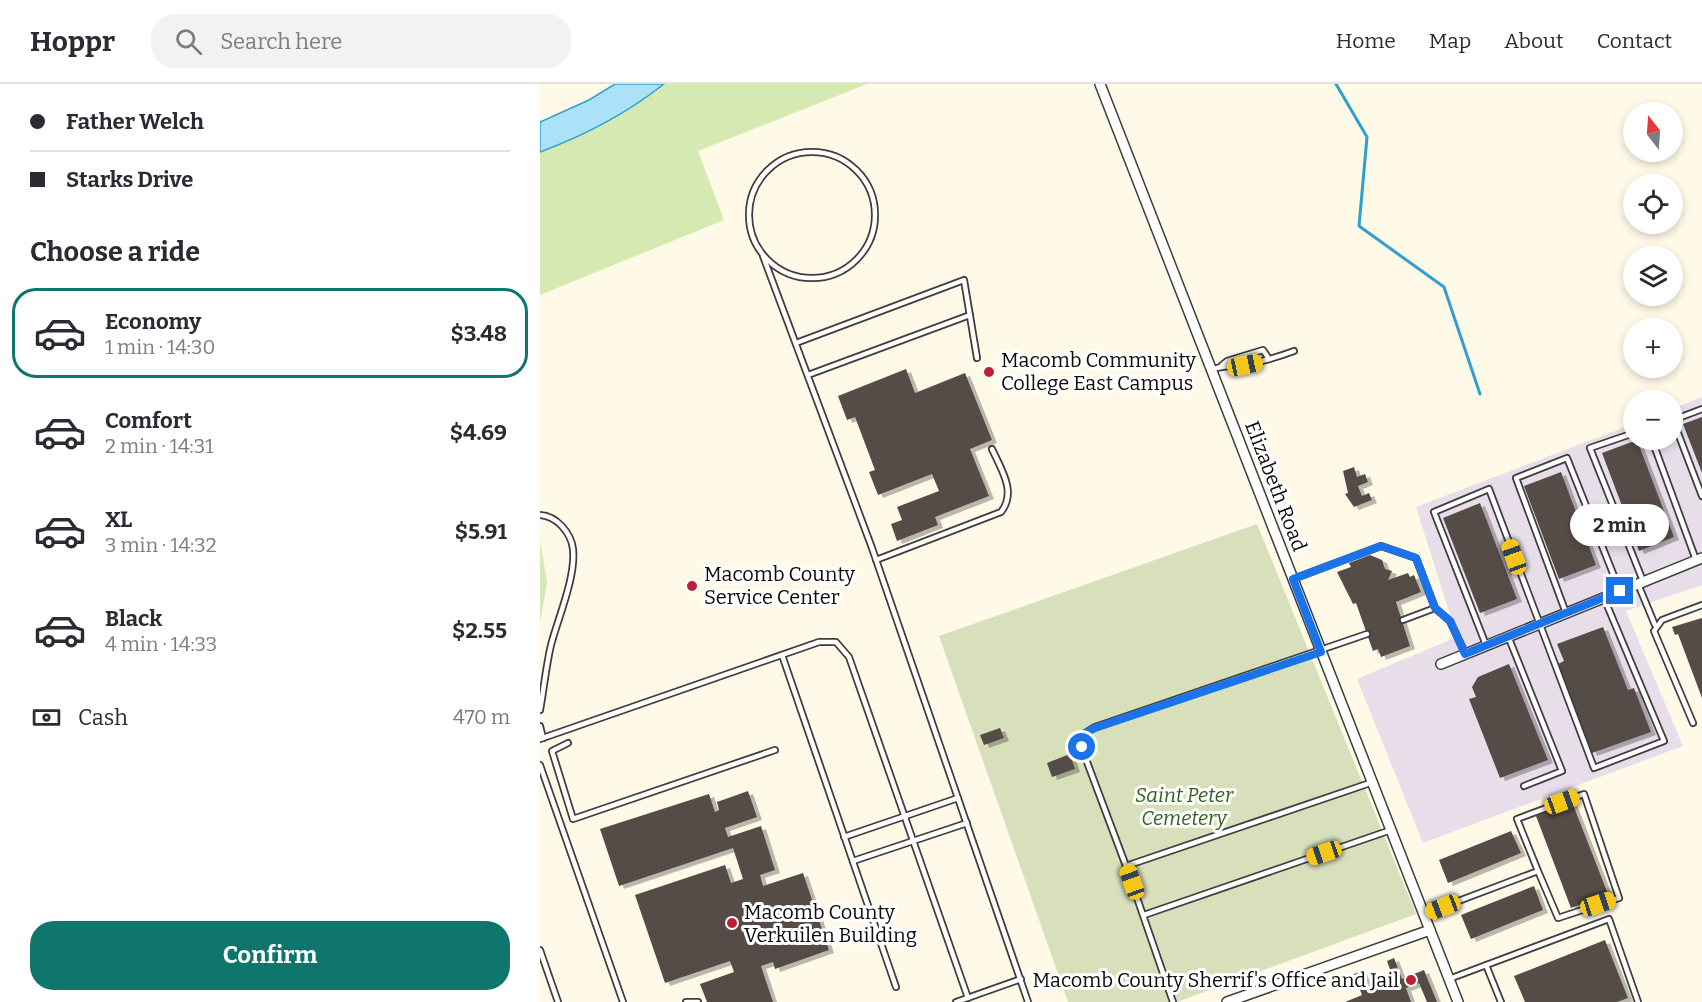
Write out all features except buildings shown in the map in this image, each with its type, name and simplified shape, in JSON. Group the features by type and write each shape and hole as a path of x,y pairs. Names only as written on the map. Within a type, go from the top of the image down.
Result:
{"street":[{"name":"Elizabeth Road","path":"1100,84 1458,1002"},
{"path":"1441,664 1699,559"},
{"path":"1227,1002 1430,930"}],"lane":[{"path":"763,256 786,274 806,279 828,277 848,268 862,254 872,236 876,216 872,196 863,177 849,163 830,154 810,152 790,155 771,166 757,182 749,202 748,224 755,244 763,256 876,560 1028,1002"},
{"path":"796,343 964,280 977,358"},
{"path":"808,375 970,315"},
{"path":"1211,370 1227,361 1263,350 1269,359"},
{"path":"1222,365 1238,366 1294,351"},
{"path":"1702,409 1673,420 1702,496"},
{"path":"1623,437 1590,448 1641,583 1655,625 1654,631 1693,723"},
{"path":"876,560 1001,512 1008,504 1010,495 992,448"},
{"path":"1656,450 1699,559"},
{"path":"1566,613 1516,478 1567,458 1620,591"},
{"path":"1486,645 1434,512 1489,489 1594,768 1664,741 1603,598"},
{"path":"540,515 546,515 563,526 573,551 568,584 550,647 540,710"},
{"path":"1293,579 1381,546 1416,558 1435,608 1450,621 1465,654"},
{"path":"1655,625 1662,620 1702,605"},
{"path":"1403,620 1435,608"},
{"path":"1173,1002 1144,915 1084,754 1082,735 1095,728 1321,652 1367,634"},
{"path":"1508,636 1562,771 1524,786"},
{"path":"540,726 541,738 819,642 836,642 849,657 968,998"},
{"path":"782,655 896,987"},
{"path":"568,743 552,751 573,819 775,750"},
{"path":"540,765 623,1002"},
{"path":"1126,866 1373,782"},
{"path":"1584,794 1619,898 1558,918 1538,871 1517,819 1584,794"},
{"path":"844,837 958,798"},
{"path":"853,861 967,823"},
{"path":"1144,915 1391,830"},
{"path":"1424,914 1538,871"},
{"path":"1449,979 1609,919 1638,1002"},
{"path":"540,950 558,1002"},
{"path":"1486,965 1501,1002"},
{"path":"956,1002 1021,979"},
{"path":"686,1002 698,1002"}],"shaded area":[{"path":"1702,397 1702,585 1626,611 1683,746 1423,843 1357,679 1457,637 1416,507 1623,428 1623,450 1683,450 1683,405"}],"green space":[{"path":"664,84 867,84 698,151 724,220 540,295 540,152 605,122"},
{"name":"Saint Peter Cemetery","path":"1257,524 1416,914 1177,1002 1068,1002 939,636"},
{"path":"540,540 547,582 540,623"}],"water":[{"path":"615,84 664,84 605,123 540,152 540,122 589,100"}],"waterway":[{"path":"1336,84 1367,137 1359,226 1444,287 1480,394"}],"place":[{"name":"Macomb Community College East Campus","path":"989,372"},
{"name":"Macomb County Service Center","path":"692,586"},
{"name":"Macomb County Verkuilen Building","path":"732,923"},
{"name":"Macomb County Sherrif's Office and Jail","path":"1411,980"}],"route":[{"path":"1082,747 1082,735 1095,728 1321,652 1293,579 1381,546 1416,558 1435,608 1450,621 1465,654 1620,591"}]}
